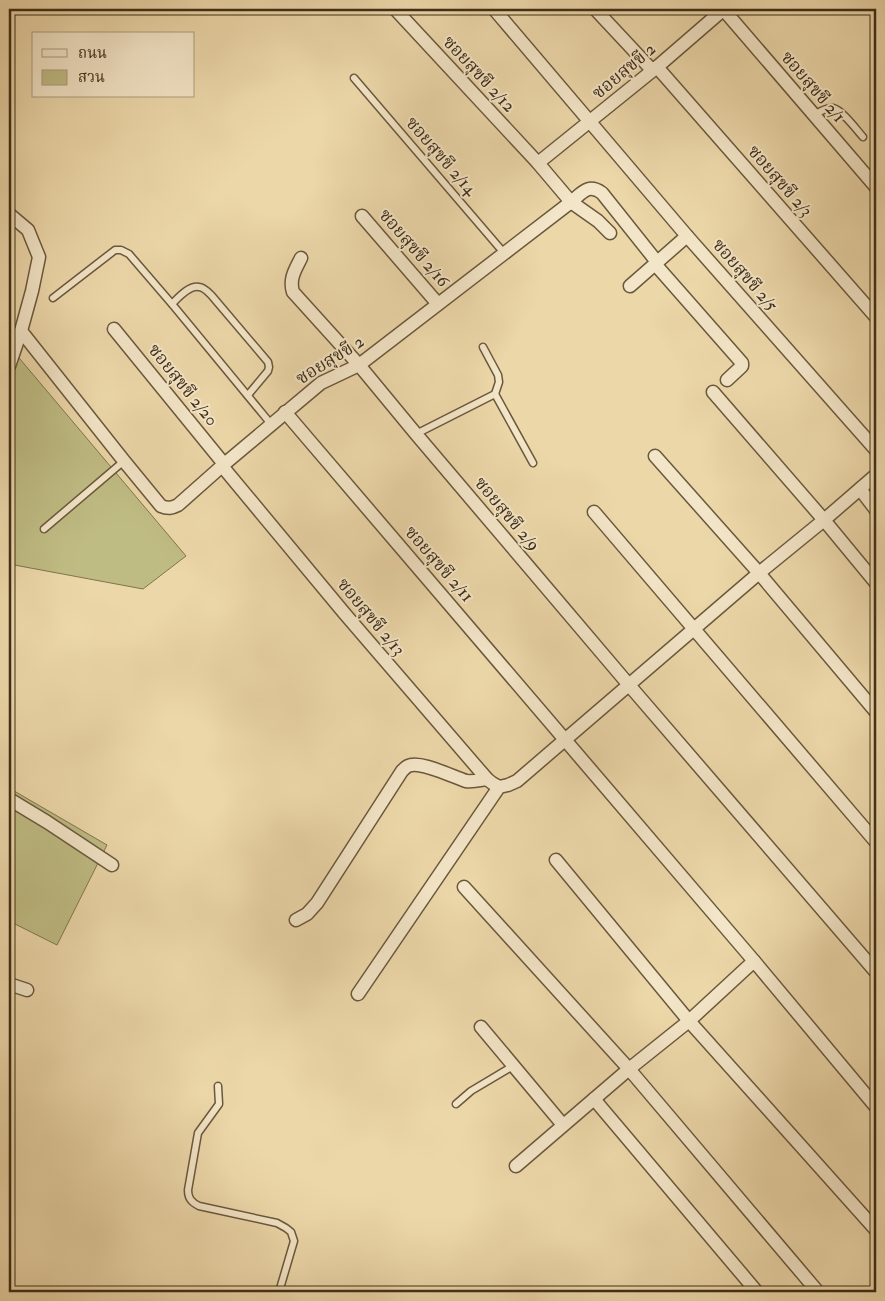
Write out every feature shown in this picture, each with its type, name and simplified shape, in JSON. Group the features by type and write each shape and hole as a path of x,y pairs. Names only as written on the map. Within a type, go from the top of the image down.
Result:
{"street":[{"name":"ซอยสุขขี 2/12","path":"395,9 538,164"},
{"name":"ซอยสุขขี 2/5","path":"494,9 687,236 876,450"},
{"name":"ซอยสุขขี 2/3","path":"595,9 654,69 876,317"},
{"name":"ซอยสุขขี 2","path":"538,164 654,69 718,11"},
{"name":"ซอยสุขขี 2/1","path":"718,11 814,115 876,187"},
{"path":"538,164 571,202 598,221 610,233"},
{"name":"ซอยสุขขี 2","path":"21,331 124,462 162,506 168,508 178,505 321,383 359,365 588,189 595,189 602,193 656,263"},
{"path":"9,214 28,230 39,257 21,331 9,366"},
{"name":"ซอยสุขขี 2/16","path":"362,216 438,304"},
{"path":"630,286 687,236"},
{"name":"ซอยสุขขี 2/9","path":"301,258 292,277 291,285 293,292 359,365 629,685 876,972"},
{"path":"656,263 742,363 742,366 727,380"},
{"name":"ซอยสุขขี 2/20","path":"114,329 223,465"},
{"path":"713,392 876,583"},
{"name":"ซอยสุขขี 2/11","path":"285,412 876,1106"},
{"path":"655,456 759,573 876,712"},
{"name":"ซอยสุขขี 2/13","path":"223,465 345,614 486,779 492,784 499,786"},
{"path":"358,994 499,786 508,785 517,780 566,740 759,573 876,475"},
{"path":"860,489 876,510"},
{"path":"594,512 876,842"},
{"path":"296,920 307,914 317,903 402,771 408,766 416,765 473,782 486,779"},
{"path":"9,799 112,865"},
{"path":"556,860 689,1021 876,1230"},
{"path":"464,887 629,1069 818,1292"},
{"path":"516,1166 629,1069 689,1021 754,961"},
{"path":"9,984 27,990"},
{"path":"481,1027 563,1125"},
{"path":"594,1099 757,1292"}],"lane":[{"name":"ซอยสุขขี 2/14","path":"354,78 504,253"},
{"path":"814,115 827,108 833,108 840,112 863,137"},
{"path":"52,298 114,250 121,250 129,254 271,424"},
{"path":"172,304 193,287 202,287 212,296 268,362 268,372 248,395"},
{"path":"416,434 495,394 499,382 498,375 483,347"},
{"path":"495,394 533,464"},
{"path":"44,529 124,462"},
{"path":"456,1104 470,1091 513,1066"},
{"path":"218,1086 219,1104 198,1133 188,1196 192,1203 199,1206 277,1223 290,1232 294,1241 279,1292"}],"green space":[{"path":"9,346 186,556 143,589 9,564"},
{"path":"9,788 107,845 57,945 9,921"}]}
